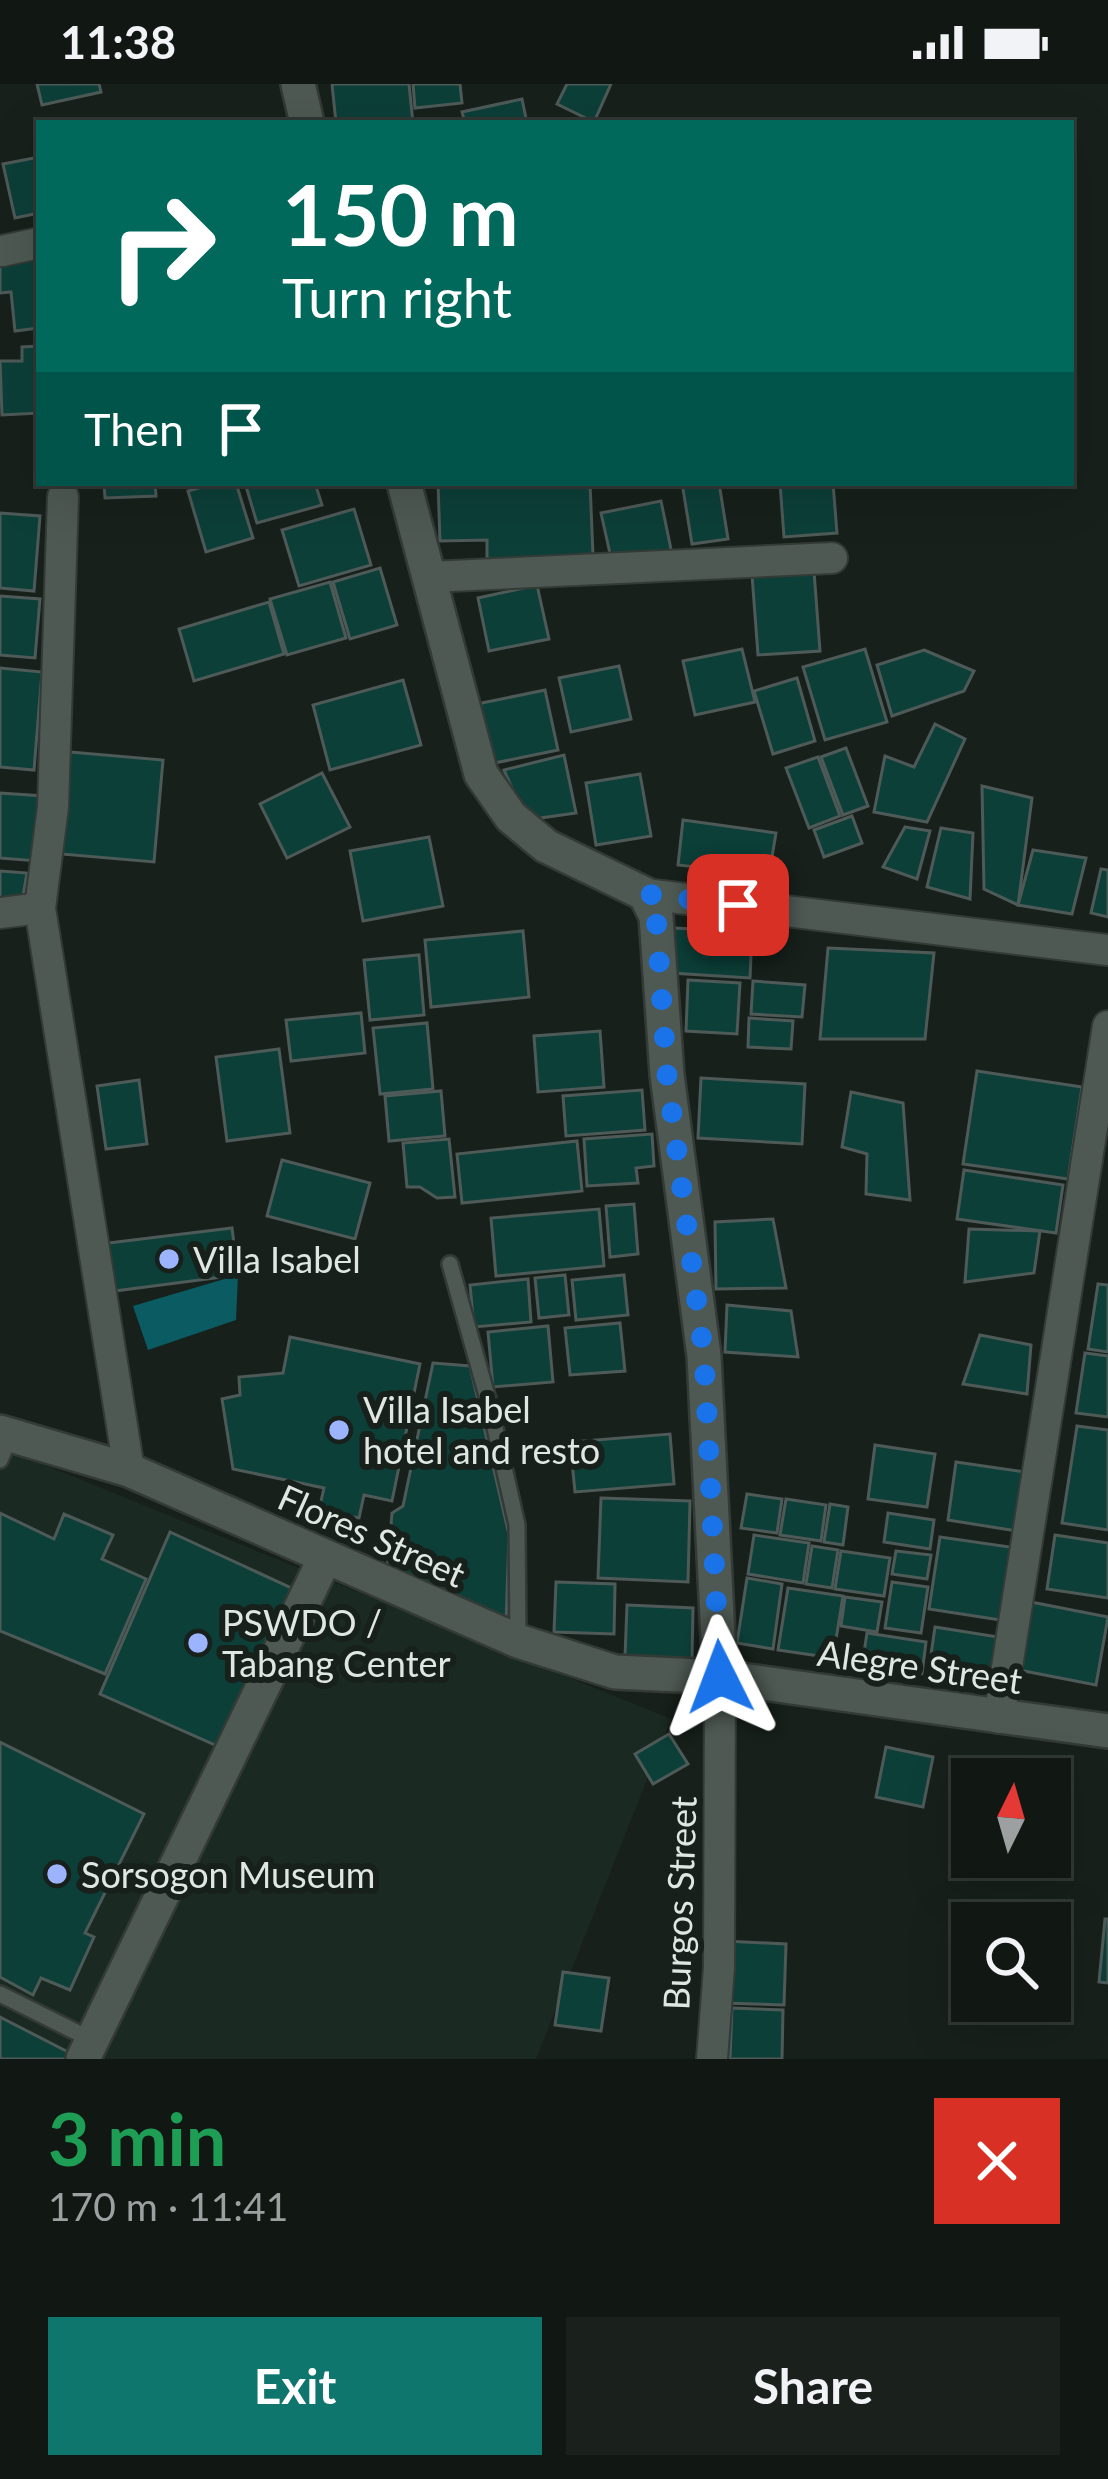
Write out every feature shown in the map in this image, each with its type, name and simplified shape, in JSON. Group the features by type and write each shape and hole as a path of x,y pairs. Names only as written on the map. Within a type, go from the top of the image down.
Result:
{"street":[{"path":"298,84 306,120"},
{"path":"2,251 36,244"},
{"path":"405,486 481,774 511,817 546,846 646,894 1108,950"},
{"path":"63,497 53,807 40,908 129,1470"},
{"path":"429,577 832,558"},
{"path":"646,894 656,916 667,1075 704,1356 720,1677"},
{"path":"0,913 40,908"},
{"path":"999,1718 1108,1026"},
{"name":"Flores Street","path":"3,1443 129,1470 518,1641 615,1672 720,1677"},
{"path":"87,2049 325,1558"},
{"name":"Alegre Street","path":"720,1677 1108,1731"},
{"name":"Burgos Street","path":"712,2059 719,1968 720,1677"}],"lane":[{"path":"449,1264 491,1410 517,1525 518,1641"},
{"path":"0,1994 87,2049"}],"shaded area":[{"path":"0,1447 671,1719 536,2059 0,2059"}],"water":[{"path":"238,1275 236,1320 148,1350 133,1306"}],"building":[{"path":"37,84 99,84 101,92 42,105"},
{"path":"332,84 409,84 413,120 336,120"},
{"path":"413,84 460,84 462,103 415,108"},
{"path":"567,84 611,84 595,120 557,104"},
{"path":"522,99 526,120 464,120 462,112"},
{"path":"36,158 36,214 15,218 3,164"},
{"path":"36,253 36,328 15,331 11,292 0,293 0,257"},
{"path":"36,346 36,413 2,415 0,361 22,361 22,347"},
{"path":"104,486 155,486 156,496 105,498"},
{"path":"237,486 253,538 206,552 188,491"},
{"path":"246,486 316,486 322,505 257,523"},
{"path":"438,486 590,486 593,555 487,559 487,540 440,541"},
{"path":"682,486 719,486 728,539 692,544"},
{"path":"780,486 833,486 837,533 784,537"},
{"path":"661,501 672,554 613,567 601,513"},
{"path":"354,509 371,565 299,586 282,530"},
{"path":"0,513 40,516 34,591 0,588"},
{"path":"380,568 397,625 350,639 333,582"},
{"path":"814,571 820,651 758,655 752,575"},
{"path":"330,582 346,638 287,655 270,599"},
{"path":"537,585 549,639 489,651 478,598"},
{"path":"0,596 40,599 35,658 0,655"},
{"path":"269,602 284,654 194,681 179,629"},
{"path":"742,649 755,702 695,715 683,661"},
{"path":"865,649 887,722 825,740 803,667"},
{"path":"924,650 974,671 964,691 892,716 877,665"},
{"path":"619,666 631,719 571,732 559,678"},
{"path":"0,668 42,672 34,770 0,767"},
{"path":"797,678 815,741 773,754 754,691"},
{"path":"403,680 421,745 330,770 313,705"},
{"path":"545,690 558,750 490,764 477,704"},
{"path":"935,724 965,739 927,822 874,812 885,756 914,767"},
{"path":"846,748 868,806 843,815 821,757"},
{"path":"70,752 163,760 154,862 61,854"},
{"path":"564,755 576,813 526,820 504,770"},
{"path":"818,757 840,816 809,828 786,768"},
{"path":"322,773 350,827 287,858 260,804"},
{"path":"640,774 651,836 596,845 586,783"},
{"path":"982,786 1032,798 1018,905 984,889"},
{"path":"0,793 43,796 37,861 0,858"},
{"path":"852,816 862,843 824,857 814,830"},
{"path":"683,820 776,833 769,875 678,865"},
{"path":"905,827 930,831 917,879 883,867"},
{"path":"941,828 973,833 970,899 927,887"},
{"path":"429,837 443,906 363,921 350,851"},
{"path":"1033,850 1086,858 1072,914 1018,905"},
{"path":"1101,869 1108,870 1108,917 1091,913"},
{"path":"0,871 27,873 22,902 0,902"},
{"path":"674,928 752,932 750,978 671,973"},
{"path":"523,931 529,997 431,1007 425,940"},
{"path":"828,948 934,953 925,1039 820,1039"},
{"path":"419,955 424,1015 370,1020 364,960"},
{"path":"688,980 740,983 737,1034 686,1031"},
{"path":"753,981 805,985 802,1017 751,1014"},
{"path":"361,1013 365,1053 291,1061 286,1020"},
{"path":"749,1018 793,1021 791,1049 748,1047"},
{"path":"427,1023 433,1089 380,1094 373,1028"},
{"path":"600,1031 604,1087 538,1092 534,1036"},
{"path":"279,1049 290,1133 227,1141 216,1057"},
{"path":"977,1071 1082,1087 1068,1179 963,1164"},
{"path":"701,1078 805,1084 802,1144 698,1138"},
{"path":"139,1080 147,1144 106,1149 97,1086"},
{"path":"642,1090 645,1130 566,1136 563,1096"},
{"path":"441,1091 445,1136 389,1141 385,1096"},
{"path":"851,1092 903,1103 910,1200 866,1194 867,1154 842,1147"},
{"path":"652,1134 654,1166 636,1168 638,1183 587,1186 584,1139"},
{"path":"449,1139 455,1197 437,1198 420,1187 407,1187 403,1143"},
{"path":"577,1141 582,1191 462,1203 457,1154"},
{"path":"282,1160 370,1183 355,1239 267,1216"},
{"path":"964,1170 1063,1185 1056,1233 957,1219"},
{"path":"634,1204 638,1254 610,1257 606,1206"},
{"path":"599,1209 604,1266 496,1276 491,1218"},
{"path":"773,1219 786,1288 716,1289 715,1222"},
{"name":"Villa Isabel","path":"232,1228 238,1275 107,1292 100,1244"},
{"path":"969,1229 1040,1231 1034,1273 965,1282"},
{"path":"565,1275 569,1315 539,1318 535,1278"},
{"path":"624,1275 628,1315 576,1320 572,1280"},
{"path":"528,1279 531,1322 474,1327 470,1285"},
{"path":"1098,1284 1108,1285 1108,1352 1088,1349"},
{"path":"727,1305 791,1311 798,1357 725,1352"},
{"path":"620,1323 625,1371 570,1375 565,1328"},
{"path":"548,1326 553,1382 493,1387 488,1332"},
{"path":"980,1335 1031,1345 1027,1394 963,1384"},
{"path":"290,1337 420,1364 392,1501 364,1495 359,1518 319,1510 324,1488 233,1469 222,1399 240,1395 239,1377 283,1373"},
{"path":"1085,1353 1108,1356 1108,1417 1076,1413"},
{"path":"433,1363 470,1366 509,1535 506,1624 387,1572 392,1513 403,1506"},
{"path":"1077,1426 1108,1430 1108,1530 1062,1523"},
{"path":"670,1434 674,1484 575,1492 570,1442"},
{"path":"875,1445 935,1454 927,1507 868,1499"},
{"path":"956,1462 1025,1472 1017,1531 948,1520"},
{"path":"747,1494 782,1499 777,1533 741,1528"},
{"path":"601,1498 690,1501 688,1582 598,1578"},
{"path":"786,1499 826,1505 821,1541 780,1535"},
{"path":"830,1504 848,1507 843,1545 824,1542"},
{"path":"0,1513 54,1539 64,1514 113,1535 102,1559 146,1579 105,1674 0,1631"},
{"path":"888,1513 934,1520 930,1549 884,1542"},
{"name":"PSWDO / Tabang Center","path":"170,1532 300,1592 222,1748 100,1694"},
{"path":"754,1535 809,1543 803,1583 748,1574"},
{"path":"1055,1535 1108,1543 1108,1598 1047,1589"},
{"path":"940,1537 1017,1548 1007,1621 929,1609"},
{"path":"812,1546 838,1550 832,1588 806,1584"},
{"path":"841,1551 890,1558 884,1596 835,1589"},
{"path":"896,1551 931,1555 927,1579 892,1574"},
{"path":"747,1578 782,1584 773,1649 737,1643"},
{"path":"556,1582 615,1584 614,1634 554,1632"},
{"path":"892,1582 928,1587 921,1633 885,1628"},
{"path":"788,1588 843,1596 833,1658 778,1650"},
{"path":"845,1597 882,1602 877,1632 841,1626"},
{"path":"1031,1602 1108,1617 1096,1685 1019,1670"},
{"path":"627,1605 693,1608 692,1659 625,1657"},
{"path":"935,1627 998,1637 991,1684 928,1675"},
{"path":"867,1633 926,1642 922,1674 862,1665"},
{"path":"669,1734 688,1764 653,1784 635,1754"},
{"name":"Sorsogon Museum","path":"0,1742 144,1814 85,1933 94,1937 70,1990 41,1978 33,1995 0,1977"},
{"path":"886,1747 933,1757 923,1807 876,1797"},
{"path":"1108,1919 1108,1983 1099,1982"},
{"path":"724,1941 786,1944 784,2005 721,2003"},
{"path":"563,1972 609,1978 601,2031 555,2025"},
{"path":"732,2008 783,2010 782,2059 730,2059"},
{"path":"0,2017 70,2053 68,2059 0,2059"}],"place":[{"name":"Villa Isabel","path":"169,1259"},
{"name":"Villa Isabel hotel and resto","path":"339,1430"},
{"name":"PSWDO / Tabang Center","path":"198,1643"},
{"name":"Sorsogon Museum","path":"57,1874"}],"route":[{"path":"720,1677 704,1356 667,1075 656,916 646,894 738,905"}]}
